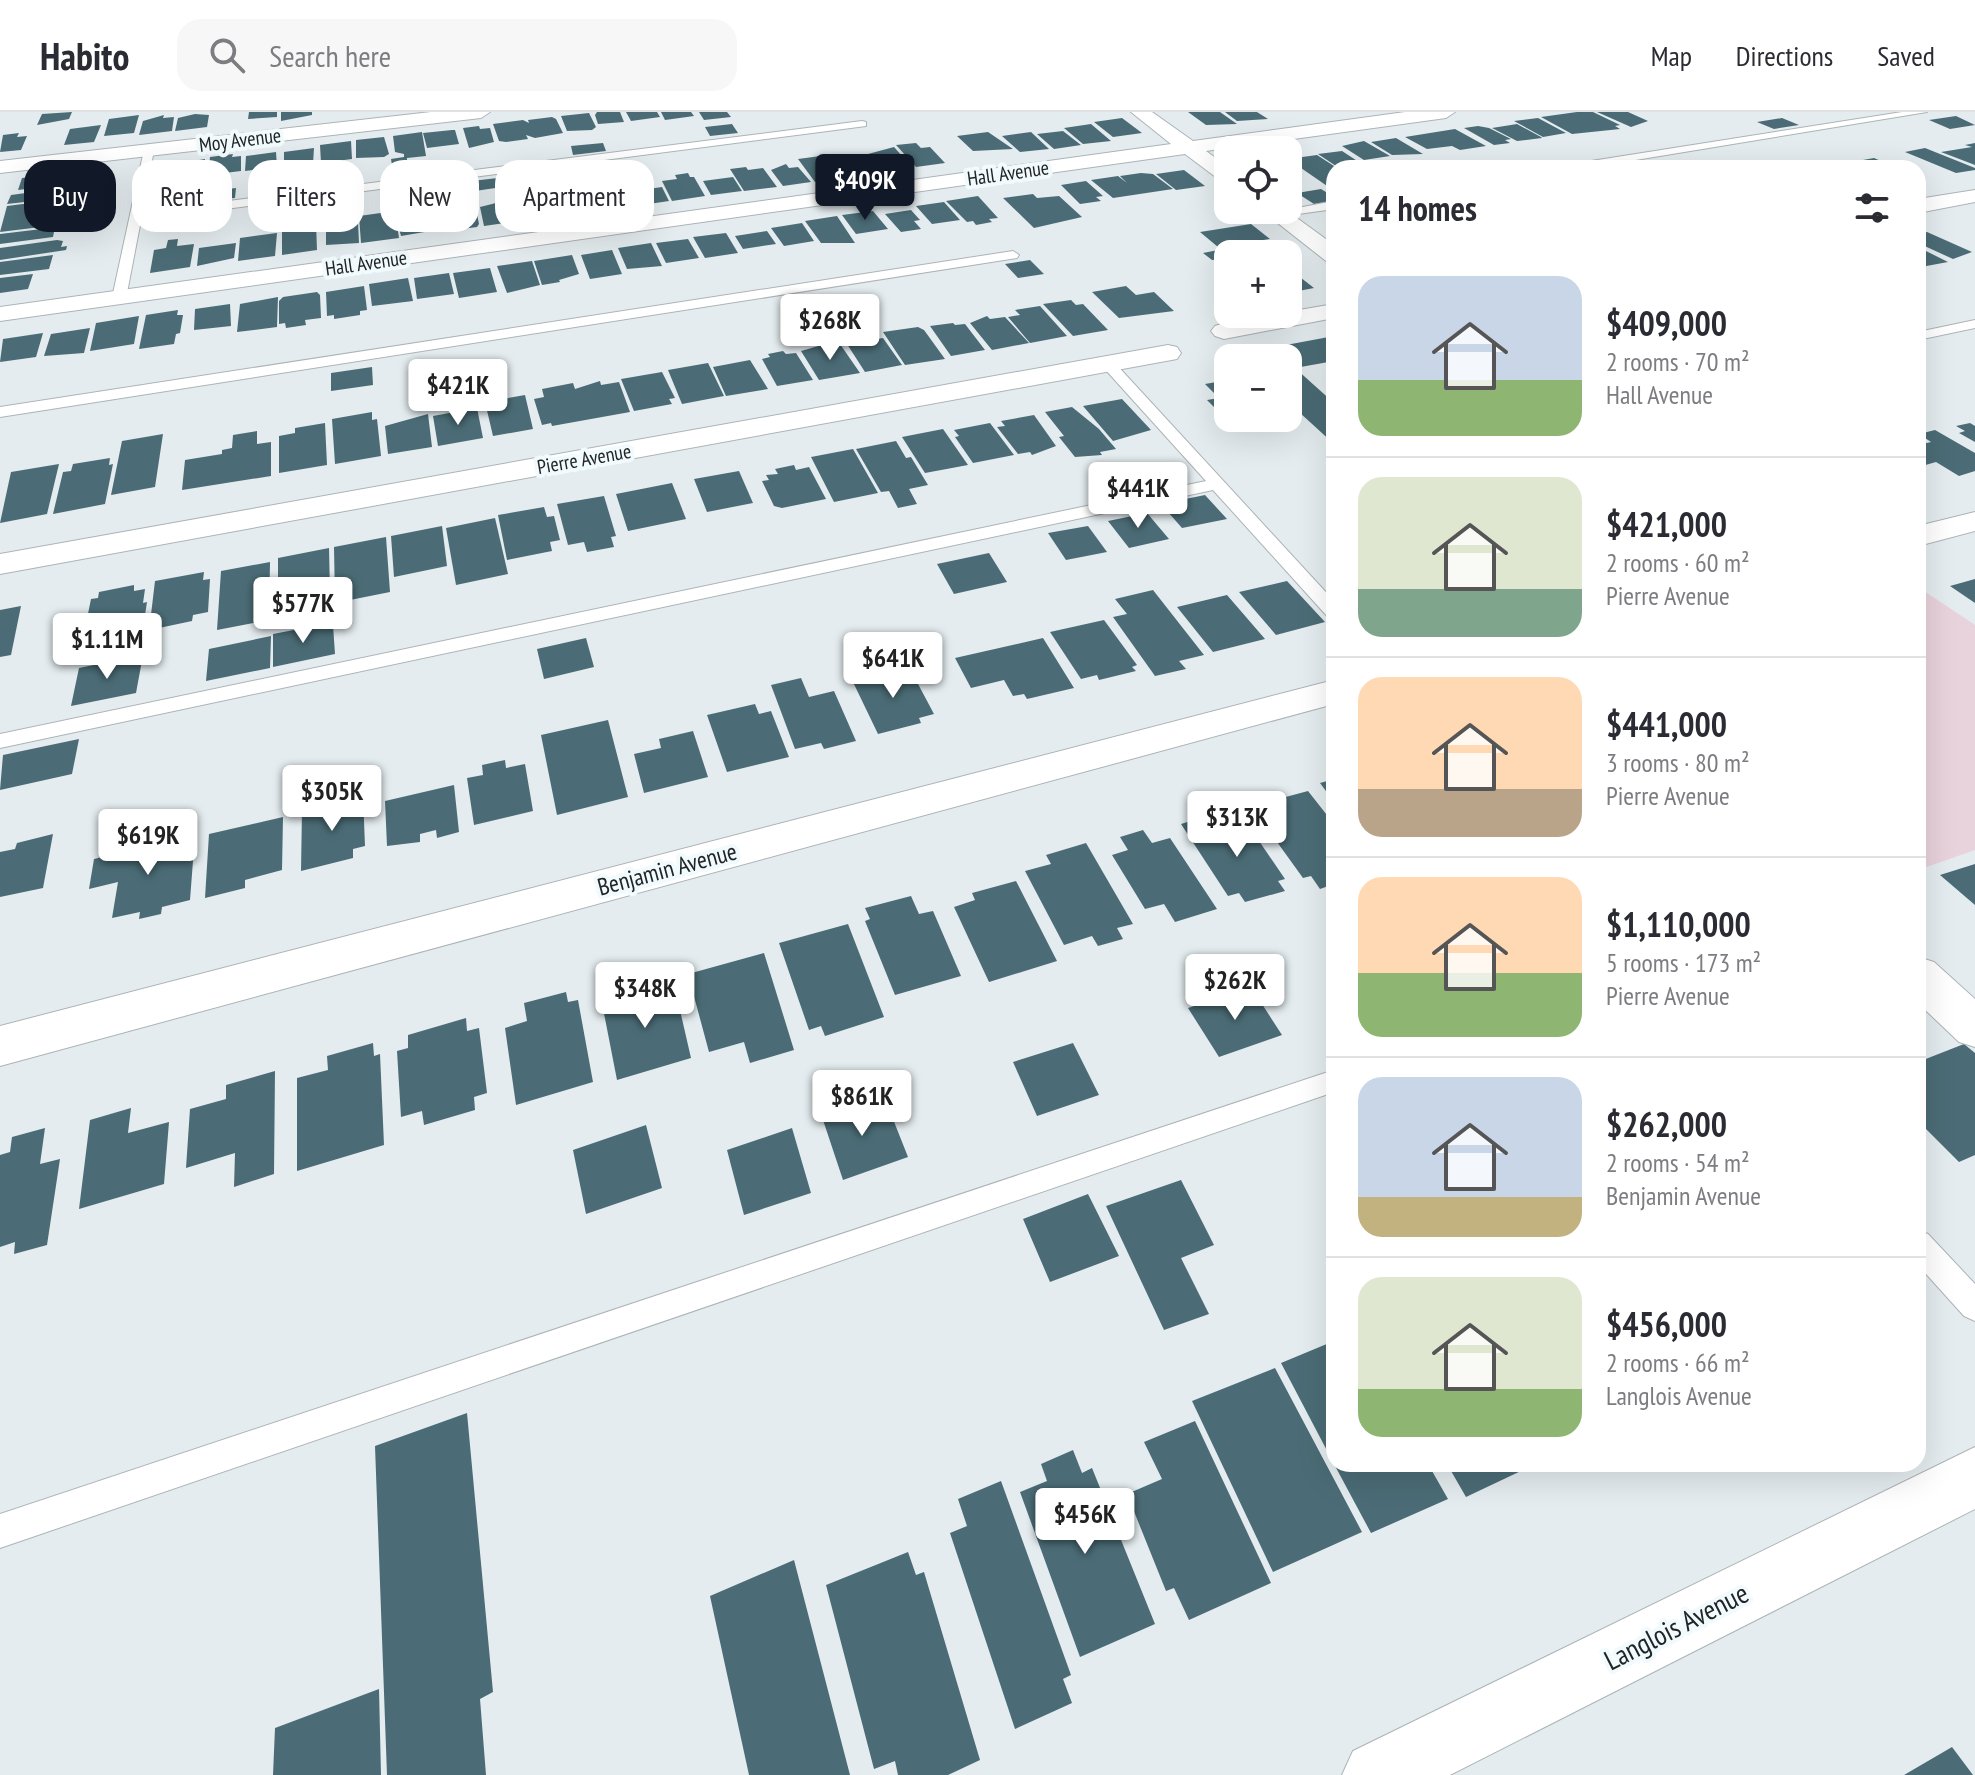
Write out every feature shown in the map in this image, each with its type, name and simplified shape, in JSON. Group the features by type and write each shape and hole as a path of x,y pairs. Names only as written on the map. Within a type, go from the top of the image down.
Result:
{"street":[{"name":"Moy Avenue","path":"0,167 481,112"},
{"path":"1140,112 1214,167"},
{"name":"Hall Avenue","path":"0,314 1446,112"},
{"path":"1926,205 1975,196"},
{"path":"1291,224 1326,250"},
{"path":"1224,331 1326,312"},
{"name":"Pierre Avenue","path":"0,564 1168,353"},
{"path":"1926,534 1975,521"},
{"name":"Benjamin Avenue","path":"0,1046 1326,694"},
{"path":"1926,982 1975,1028"},
{"name":"Langlois Avenue","path":"1377,1775 1975,1477"}],"lane":[{"path":"1617,160 1922,112"},
{"path":"232,205 862,124"},
{"path":"147,160 149,150"},
{"path":"1302,209 1326,206"},
{"path":"119,298 132,232"},
{"path":"0,412 1013,255"},
{"path":"1926,334 1975,324"},
{"path":"1108,364 1326,603"},
{"path":"0,741 1217,484"},
{"path":"0,1531 1326,1084"},
{"path":"1926,1253 1975,1306"}],"shaded area":[{"path":"1926,592 1975,625 1975,850 1926,867"}],"building":[{"path":"72,112 69,119 37,125 42,114"},
{"path":"249,112 277,112 277,117 248,119"},
{"path":"281,112 312,112 312,115 281,121"},
{"path":"597,112 620,112 624,122 598,124"},
{"path":"626,112 657,112 660,117 631,121"},
{"path":"661,112 691,112 694,116 665,120"},
{"path":"699,112 727,112 731,117 704,120"},
{"path":"1188,112 1220,112 1237,124 1206,125"},
{"path":"1225,112 1257,112 1268,119 1237,121"},
{"path":"1593,112 1620,125 1615,126 1620,129 1572,134 1541,117"},
{"path":"1597,112 1628,112 1648,121 1631,127"},
{"path":"589,113 596,127 592,130 567,131 561,116"},
{"path":"139,115 134,133 104,136 109,119"},
{"path":"164,115 163,118 174,117 172,131 139,135 143,121"},
{"path":"209,115 207,127 175,131 178,118"},
{"path":"1956,116 1975,125 1950,129 1929,120"},
{"path":"552,117 563,133 535,138 526,135 528,139 506,142 499,141 493,124 523,120 529,123 528,120"},
{"path":"1122,118 1142,133 1113,137 1094,122"},
{"path":"1538,118 1566,133 1543,137 1514,121"},
{"path":"1782,118 1799,125 1774,129 1757,122"},
{"path":"732,124 738,133 710,136 705,127"},
{"path":"1091,124 1111,141 1083,144 1064,128"},
{"path":"1517,124 1542,138 1517,141 1492,128"},
{"path":"101,125 94,142 64,145 70,129"},
{"path":"479,126 480,129 490,128 494,142 469,148 463,128"},
{"path":"1478,126 1511,139 1505,140 1510,143 1494,145 1464,128"},
{"path":"1455,129 1486,146 1460,150 1452,146 1427,149 1405,137"},
{"path":"455,130 459,144 427,148 423,133"},
{"path":"1063,131 1081,145 1054,149 1037,134"},
{"path":"422,132 426,156 391,160 404,157 404,154 395,152 393,136"},
{"path":"988,132 1013,149 973,151 957,136"},
{"path":"1031,132 1049,149 1020,152 1002,136"},
{"path":"19,133 17,137 27,136 21,150 0,152 3,135"},
{"path":"384,137 389,154 356,158 356,140"},
{"path":"1396,138 1423,154 1392,155 1371,142"},
{"path":"351,141 352,159 321,160 320,145"},
{"path":"1364,141 1390,156 1364,160 1342,146"},
{"path":"603,143 606,151 573,155 571,146"},
{"path":"916,143 921,148 930,147 945,163 916,167 896,145"},
{"path":"1975,143 1975,165 1941,152 1972,147 1965,145"},
{"path":"894,147 911,166 883,171 868,154"},
{"path":"314,148 313,160 284,160 284,152"},
{"path":"1925,148 1975,170 1956,173 1905,152"},
{"path":"1342,151 1356,160 1327,160 1318,154"},
{"path":"276,152 277,160 248,160 248,171 245,171 246,156"},
{"path":"828,155 844,175 815,182 798,159"},
{"path":"1317,155 1326,161 1326,185 1302,169 1302,157"},
{"path":"241,156 241,171 232,172 232,160 210,160 210,157"},
{"path":"869,159 877,173 851,173 843,163"},
{"path":"786,164 789,168 798,167 811,182 783,186 771,170"},
{"path":"746,167 748,170 763,168 777,187 744,191 730,169"},
{"path":"1184,170 1205,186 1176,190 1156,174"},
{"path":"688,173 694,177 705,196 672,201 662,181 677,179 675,175"},
{"path":"1153,174 1173,189 1113,198 1091,180 1118,176 1127,183 1120,176"},
{"path":"733,177 742,191 711,195 703,181"},
{"path":"22,178 24,189 18,190"},
{"path":"495,178 495,188 479,190 479,180"},
{"path":"1086,181 1103,196 1096,197 1101,201 1080,204 1061,185"},
{"path":"662,187 669,201 654,203 654,188"},
{"path":"1321,189 1326,192 1326,202 1314,204 1302,196 1302,192"},
{"path":"24,193 24,202 7,204 11,195"},
{"path":"1033,194 1037,198 1059,196 1082,217 1034,228 1003,198"},
{"path":"978,196 998,218 976,225 973,221 967,222 946,201"},
{"path":"944,202 960,220 932,224 916,206"},
{"path":"495,203 495,224 484,226 480,207"},
{"path":"24,204 24,229 0,232 7,206"},
{"path":"911,210 920,220 914,221 921,229 901,232 885,214"},
{"path":"873,211 888,229 856,234 842,215"},
{"path":"380,213 380,232 398,232 399,238 361,243 364,215"},
{"path":"837,216 855,243 821,243 805,221"},
{"path":"802,223 814,241 784,246 771,228"},
{"path":"1251,224 1270,239 1214,240 1214,244 1200,232"},
{"path":"767,231 776,244 743,249 735,236"},
{"path":"54,232 53,237 0,244 0,234"},
{"path":"282,232 316,232 317,250 282,255"},
{"path":"326,232 358,232 359,243 326,245"},
{"path":"400,232 424,232 401,236"},
{"path":"1926,232 1972,252 1953,259 1926,247"},
{"path":"277,233 275,256 238,261 240,238"},
{"path":"726,233 738,253 705,258 693,237"},
{"path":"178,239 177,246 194,244 190,267 150,273 154,250 166,248 168,240"},
{"path":"688,239 699,258 666,263 656,243"},
{"path":"63,241 61,247 67,246 66,250 0,260 0,248"},
{"path":"236,243 234,258 197,266 199,248"},
{"path":"651,243 662,266 627,269 618,248"},
{"path":"612,250 622,274 590,279 581,255"},
{"path":"1214,251 1214,260 1212,260 1203,253"},
{"path":"1926,251 1948,262 1926,266"},
{"path":"53,255 49,269 0,275 0,262"},
{"path":"572,255 579,274 542,285 534,261"},
{"path":"1030,260 1044,274 1018,278 1005,264"},
{"path":"532,261 540,285 507,293 497,266"},
{"path":"490,268 497,292 459,298 453,273"},
{"path":"449,273 454,294 417,299 414,278"},
{"path":"33,274 28,289 0,293 0,278"},
{"path":"408,278 413,301 372,306 369,284"},
{"path":"1302,279 1314,288 1302,290"},
{"path":"364,286 367,310 360,311 360,315 334,319 334,315 327,316 326,292"},
{"path":"1126,286 1136,295 1154,292 1174,311 1119,318 1092,292"},
{"path":"317,292 320,295 321,318 305,320 306,325 286,328 285,323 279,324 279,301 283,297"},
{"path":"278,297 277,327 237,332 240,304"},
{"path":"1071,300 1076,305 1083,304 1108,330 1073,336 1043,304"},
{"path":"230,304 231,326 194,330 195,309"},
{"path":"1040,306 1067,336 1030,343 1008,317 1020,315 1015,310"},
{"path":"178,310 177,315 183,315 180,333 176,334 174,344 139,349 146,315"},
{"path":"139,316 134,344 90,351 96,323"},
{"path":"987,316 990,319 1005,317 1029,343 992,350 970,323"},
{"path":"965,324 985,350 951,356 930,326"},
{"path":"918,327 924,330 945,359 905,365 883,332"},
{"path":"90,328 84,353 44,356 51,334"},
{"path":"43,333 36,357 0,362 3,339"},
{"path":"868,337 871,340 883,338 902,365 865,372 845,341"},
{"path":"1326,337 1326,362 1302,367 1302,344 1291,344"},
{"path":"829,343 831,346 840,344 860,373 819,380 801,351"},
{"path":"783,351 786,354 796,353 813,380 777,386 762,359 770,357 768,354"},
{"path":"750,360 768,389 726,396 713,367"},
{"path":"708,363 724,396 682,404 668,370"},
{"path":"372,367 373,385 331,391 331,373"},
{"path":"662,372 675,398 669,399 672,404 634,411 621,379"},
{"path":"1302,374 1326,396 1326,437 1302,415"},
{"path":"600,381 601,385 619,382 630,412 552,426 551,423 542,425 534,399 544,397 542,389 573,383 575,389"},
{"path":"1214,382 1214,393 1205,384"},
{"path":"525,395 533,429 493,436 485,402"},
{"path":"1122,399 1151,430 1113,441 1083,406"},
{"path":"1072,407 1099,429 1116,449 1100,452 1102,455 1075,457 1059,437 1064,436 1045,412"},
{"path":"477,408 483,438 438,446 433,416"},
{"path":"372,412 372,420 377,419 381,456 335,464 332,419"},
{"path":"428,414 432,447 388,454 385,426"},
{"path":"1034,415 1056,446 1032,455 1030,452 1018,454 997,427 1005,426 1001,421"},
{"path":"325,423 327,465 279,473 279,436 295,433 295,428"},
{"path":"990,423 1014,455 973,463 955,437 959,436 954,430"},
{"path":"1970,423 1975,426 1975,442 1959,433 1965,431 1956,426"},
{"path":"943,429 968,465 925,473 902,437"},
{"path":"1935,430 1975,453 1975,471 1959,476 1936,462 1926,465 1926,443 1931,442 1926,439 1926,432"},
{"path":"257,431 257,444 271,442 271,476 182,490 185,460 222,454 222,450 232,448 233,435"},
{"path":"163,434 155,487 111,495 122,441"},
{"path":"896,441 906,458 911,457 928,485 909,489 917,504 898,508 889,491 881,492 856,449"},
{"path":"853,449 878,493 834,502 811,457"},
{"path":"110,458 109,465 113,464 105,504 53,514 63,472 71,471 73,464"},
{"path":"59,464 47,514 0,523 11,472"},
{"path":"794,465 796,470 809,467 826,499 782,508 774,506 762,481 769,480 766,475 778,474 775,469"},
{"path":"739,471 753,503 707,512 694,479"},
{"path":"672,483 686,519 628,531 616,494"},
{"path":"1205,495 1227,519 1182,528 1161,504"},
{"path":"604,496 616,536 611,537 614,547 587,552 584,542 568,545 557,504"},
{"path":"544,507 547,517 554,516 560,540 550,542 552,551 507,560 498,515"},
{"path":"1147,513 1169,539 1129,548 1108,521"},
{"path":"495,518 508,574 456,585 446,528"},
{"path":"442,526 447,566 394,577 391,536"},
{"path":"1088,526 1107,552 1066,560 1048,533"},
{"path":"386,537 390,592 335,603 334,547"},
{"path":"329,548 330,593 278,603 278,558"},
{"path":"989,553 1007,582 954,594 937,564"},
{"path":"270,562 269,620 217,630 221,571"},
{"path":"204,572 203,580 210,579 208,612 193,615 192,621 159,628 159,622 150,623 155,581"},
{"path":"1975,579 1975,603 1950,586"},
{"path":"1287,581 1325,622 1276,635 1239,592"},
{"path":"134,585 134,591 145,589 143,603 147,602 141,641 80,653 91,599 98,598 99,592"},
{"path":"1153,590 1204,655 1179,661 1186,669 1155,676 1113,617 1127,614 1115,599"},
{"path":"1227,595 1265,639 1213,652 1177,607"},
{"path":"21,606 11,655 0,657 0,610"},
{"path":"1104,620 1137,665 1132,667 1136,671 1099,680 1097,675 1081,679 1050,632"},
{"path":"320,625 321,628 333,625 335,654 273,667 273,634"},
{"path":"271,636 270,668 206,681 209,649"},
{"path":"586,638 594,667 544,679 537,649"},
{"path":"1043,638 1074,688 1027,699 1024,694 1013,696 1004,680 971,688 955,658"},
{"path":"143,655 136,693 71,706 79,668"},
{"path":"909,667 934,714 919,718 921,723 878,734 852,680"},
{"path":"801,678 809,697 834,691 856,741 824,749 821,743 795,749 771,685"},
{"path":"755,704 759,714 771,711 789,757 727,772 707,715"},
{"path":"608,720 628,797 557,815 541,735"},
{"path":"693,731 708,777 644,793 634,754 661,748 659,739"},
{"path":"79,739 72,774 0,790 3,755"},
{"path":"505,760 506,768 525,764 533,811 474,825 467,778 483,775 482,765"},
{"path":"454,785 459,832 437,838 436,830 420,834 420,842 387,846 385,801"},
{"path":"1308,791 1326,814 1326,887 1320,889 1311,876 1303,878 1254,810 1263,808 1258,801 1274,797 1279,803 1284,802 1282,798"},
{"path":"363,796 365,846 353,849 353,858 301,871 302,810"},
{"path":"283,817 282,870 245,880 245,888 205,898 209,834"},
{"path":"1197,819 1204,830 1244,819 1285,879 1278,881 1285,891 1245,902 1239,893 1228,896 1181,824"},
{"path":"1143,830 1152,843 1170,838 1217,909 1175,922 1164,904 1145,909 1112,855 1128,850 1120,837"},
{"path":"53,834 43,888 0,897 0,852 15,849 17,843"},
{"path":"195,835 190,900 162,907 161,914 139,919 140,912 112,918 118,882 89,889 94,859"},
{"path":"1086,843 1133,924 1117,928 1123,939 1098,946 1092,936 1064,945 1025,871 1051,864 1046,855"},
{"path":"1975,864 1975,905 1940,875"},
{"path":"1016,881 1057,961 989,982 954,907 975,900 972,893"},
{"path":"911,896 919,914 933,911 961,976 895,995 865,921 870,919 865,908"},
{"path":"848,924 884,1017 825,1036 821,1026 809,1030 779,943"},
{"path":"764,953 794,1050 750,1063 744,1042 709,1052 688,974"},
{"path":"650,984 652,990 674,984 691,1058 617,1080 601,998"},
{"path":"1251,987 1282,1035 1219,1057 1188,1008"},
{"path":"566,992 568,1002 578,1000 593,1082 516,1105 505,1028 527,1021 524,1003"},
{"path":"466,1018 467,1031 479,1028 487,1093 474,1097 475,1110 424,1125 422,1111 401,1117 397,1051 408,1048 408,1035"},
{"path":"373,1043 374,1056 380,1054 384,1145 297,1171 297,1078 328,1070 327,1056"},
{"path":"1073,1043 1099,1095 1037,1116 1013,1062"},
{"path":"1964,1044 1975,1053 1975,1155 1959,1162 1926,1129 1926,1059"},
{"path":"275,1071 274,1174 234,1187 235,1153 186,1168 190,1109 226,1099 226,1085"},
{"path":"847,1099 852,1115 887,1104 908,1157 843,1180 819,1108"},
{"path":"131,1108 128,1133 169,1122 164,1184 79,1209 90,1120"},
{"path":"646,1125 662,1188 586,1214 573,1150"},
{"path":"45,1128 40,1164 60,1159 47,1245 14,1254 15,1242 0,1247 0,1155 10,1152 12,1137"},
{"path":"792,1128 811,1193 744,1215 727,1150"},
{"path":"1181,1180 1214,1245 1181,1258 1209,1314 1164,1330 1106,1206"},
{"path":"1088,1194 1119,1256 1050,1282 1023,1219"},
{"path":"1326,1344 1326,1449 1281,1363"},
{"path":"1275,1368 1326,1464 1326,1472 1330,1472 1362,1532 1273,1572 1192,1401"},
{"path":"467,1413 493,1692 480,1699 486,1775 387,1775 375,1446"},
{"path":"1195,1421 1271,1583 1189,1620 1174,1588 1166,1591 1127,1494 1162,1479 1144,1442"},
{"path":"1073,1450 1082,1473 1092,1468 1155,1624 1080,1657 1020,1492 1047,1481 1041,1464"},
{"path":"1338,1472 1433,1472 1448,1499 1371,1533"},
{"path":"1452,1472 1519,1472 1466,1497"},
{"path":"1001,1481 1071,1675 1063,1679 1072,1703 1015,1729 950,1533 967,1526 958,1499"},
{"path":"908,1552 916,1575 924,1572 980,1760 948,1775 898,1775 895,1761 874,1769 826,1585"},
{"path":"794,1560 850,1775 749,1775 710,1596"},
{"path":"379,1689 381,1775 273,1775 275,1728"},
{"path":"1952,1747 1973,1775 1904,1775"}]}
